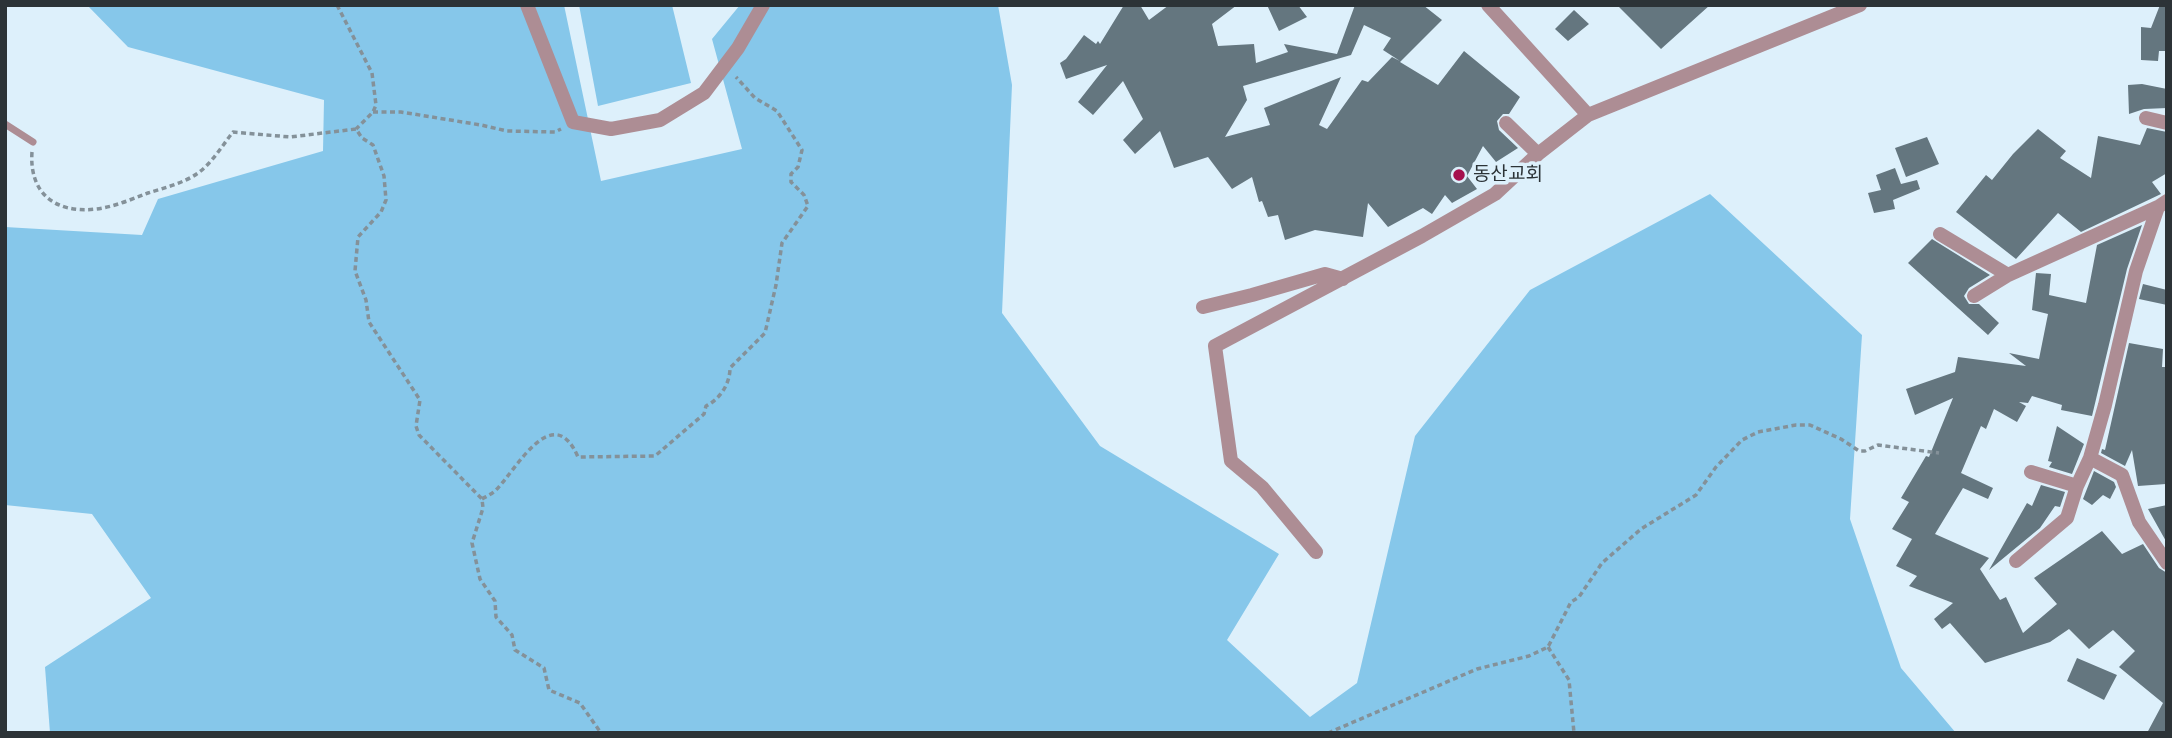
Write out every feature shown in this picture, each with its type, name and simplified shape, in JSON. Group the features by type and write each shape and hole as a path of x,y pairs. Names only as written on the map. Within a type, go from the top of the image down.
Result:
{"street":[{"path":"527,5 573,122 611,129 660,120 704,93 738,48 763,5"},
{"path":"1488,5 1588,115"},
{"path":"1316,552 1262,487 1231,461 1215,346 1343,279 1495,194 1538,154 1588,115 1860,5"},
{"path":"2146,118 2167,123"},
{"path":"1506,123 1538,154"},
{"path":"1974,296 2008,275 2162,204"},
{"path":"2015,561 2067,518 2077,486 2090,458 2105,405 2136,271 2162,204"},
{"path":"1940,234 2008,275"},
{"path":"1203,307 1325,274 1343,279"},
{"path":"2090,458 2122,475 2139,522 2167,563"},
{"path":"2031,472 2077,486"}],"lane":[{"path":"5,124 33,142"}],"path":[{"path":"33,142 31,168 38,190 52,202 74,208 96,209 196,175 209,164 233,132 290,137 356,128 373,112 376,105 372,73 337,5"},
{"path":"482,499 495,492 525,453 540,439 554,435 565,438 574,447 578,457 655,456 704,414 706,406 717,400 730,376 730,368 765,333 782,243 808,206 804,195 791,182 791,174 798,167 802,150 777,111 755,98 725,65"},
{"path":"373,112 401,112 507,131 555,132 573,122"},
{"path":"356,128 362,138 373,145 384,176 386,200 381,212 358,237 355,271 366,300 369,322 420,400 416,426 419,435 482,499"},
{"path":"1328,733 1477,669 1529,656 1548,647 1571,602 1579,597 1602,563 1641,529 1696,495 1716,467 1742,440 1758,432 1810,425 1841,439 1859,451 1878,446 1939,453"},
{"path":"482,499 480,519 472,543 480,579 495,601 496,617 512,635 515,650 544,668 549,690 580,703 600,733"},
{"path":"1548,647 1569,680 1574,733"}],"shaded area":[{"path":"87,5 564,5 601,181 742,149 712,39 740,5 998,5 1012,85 1002,313 1100,446 1279,554 1227,640 1310,717 1357,683 1415,436 1530,290 1710,194 1862,335 1850,519 1901,668 1956,733 50,733 45,667 151,598 92,514 5,505 5,227 142,235 158,199 323,151 324,100 128,47"},
{"path":"579,5 672,5 691,83 598,106"}],"building":[{"path":"1124,5 1140,5 1149,20 1169,5 1237,5 1212,24 1218,46 1254,44 1256,63 1288,52 1284,44 1337,54 1355,5 1423,5 1442,20 1400,62 1438,85 1464,51 1520,97 1509,114 1503,114 1497,121 1499,130 1518,148 1496,162 1483,146 1467,176 1477,189 1452,203 1445,195 1432,214 1423,208 1388,227 1368,203 1363,237 1315,230 1285,240 1278,215 1268,217 1262,201 1259,202 1252,177 1232,189 1208,157 1174,168 1160,131 1135,154 1123,140 1143,119 1123,81 1093,115 1078,102 1107,65 1066,79 1060,63 1084,35 1100,44","holes":["1364,25 1391,38 1383,50 1400,61 1392,57 1368,82 1362,80 1327,129 1319,125 1341,77 1264,108 1270,125 1225,137 1247,100 1243,86 1351,55"]},
{"path":"1267,5 1298,5 1307,17 1279,31"},
{"path":"1617,5 1710,5 1661,49"},
{"path":"2160,5 2167,5 2167,51 2159,51 2158,61 2141,60 2141,27 2151,28"},
{"path":"1574,10 1589,24 1568,41 1555,29"},
{"path":"2142,84 2167,89 2167,108 2144,109 2129,114 2128,85"},
{"path":"2147,128 2167,132 2167,173 2152,182 2161,194 2081,232 2058,213 2016,259 1956,212 1986,175 1992,180 2038,129 2066,151 2060,158 2091,178 2098,136 2140,145"},
{"path":"1927,137 1939,164 1906,177 1895,148"},
{"path":"1895,168 1901,184 1917,180 1920,189 1893,200 1895,209 1874,213 1868,193 1881,190 1876,175"},
{"path":"2142,225 2127,269 2092,416 2061,410 2062,405 2032,396 2028,403 2019,402 2026,406 2017,422 1994,409 1986,429 1981,426 1961,473 1993,488 1988,499 1963,488 1935,534 1989,558 1980,569 2000,600 2006,597 2023,633 2057,604 2034,578 2102,531 2122,554 2143,544 2159,568 2167,573 2167,733 2147,733 2163,703 2119,667 2135,651 2113,630 2089,649 2069,629 2050,642 1985,663 1950,623 1942,629 1934,619 1953,603 1909,586 1917,576 1896,566 1912,539 1892,529 1909,502 1901,498 1926,456 1929,457 1953,398 1915,415 1906,389 1955,372 1958,357 2026,366 2009,353 2039,359 2048,314 2032,310 2036,273 2051,274 2049,295 2086,303 2097,245"},
{"path":"1932,239 1990,275 1969,288 1964,296 1969,304 1979,304 1999,323 1988,335 1908,263"},
{"path":"2143,284 2167,290 2167,305 2139,299"},
{"path":"2129,343 2163,349 2162,367 2167,367 2166,484 2138,486 2132,450 2125,466 2101,453 2102,449 2105,450"},
{"path":"2057,426 2084,444 2072,474 2049,467 2052,462 2048,461"},
{"path":"2094,471 2114,482 2116,487 2110,499 2103,495 2092,505 2083,499"},
{"path":"2041,485 2065,492 2060,507 2055,506 2040,528 1989,570 2027,503 2032,506"},
{"path":"2167,505 2167,543 2148,509"},
{"path":"2077,658 2117,675 2104,700 2067,681"}],"place":[{"name":"동산교회","path":"1459,175"}]}
